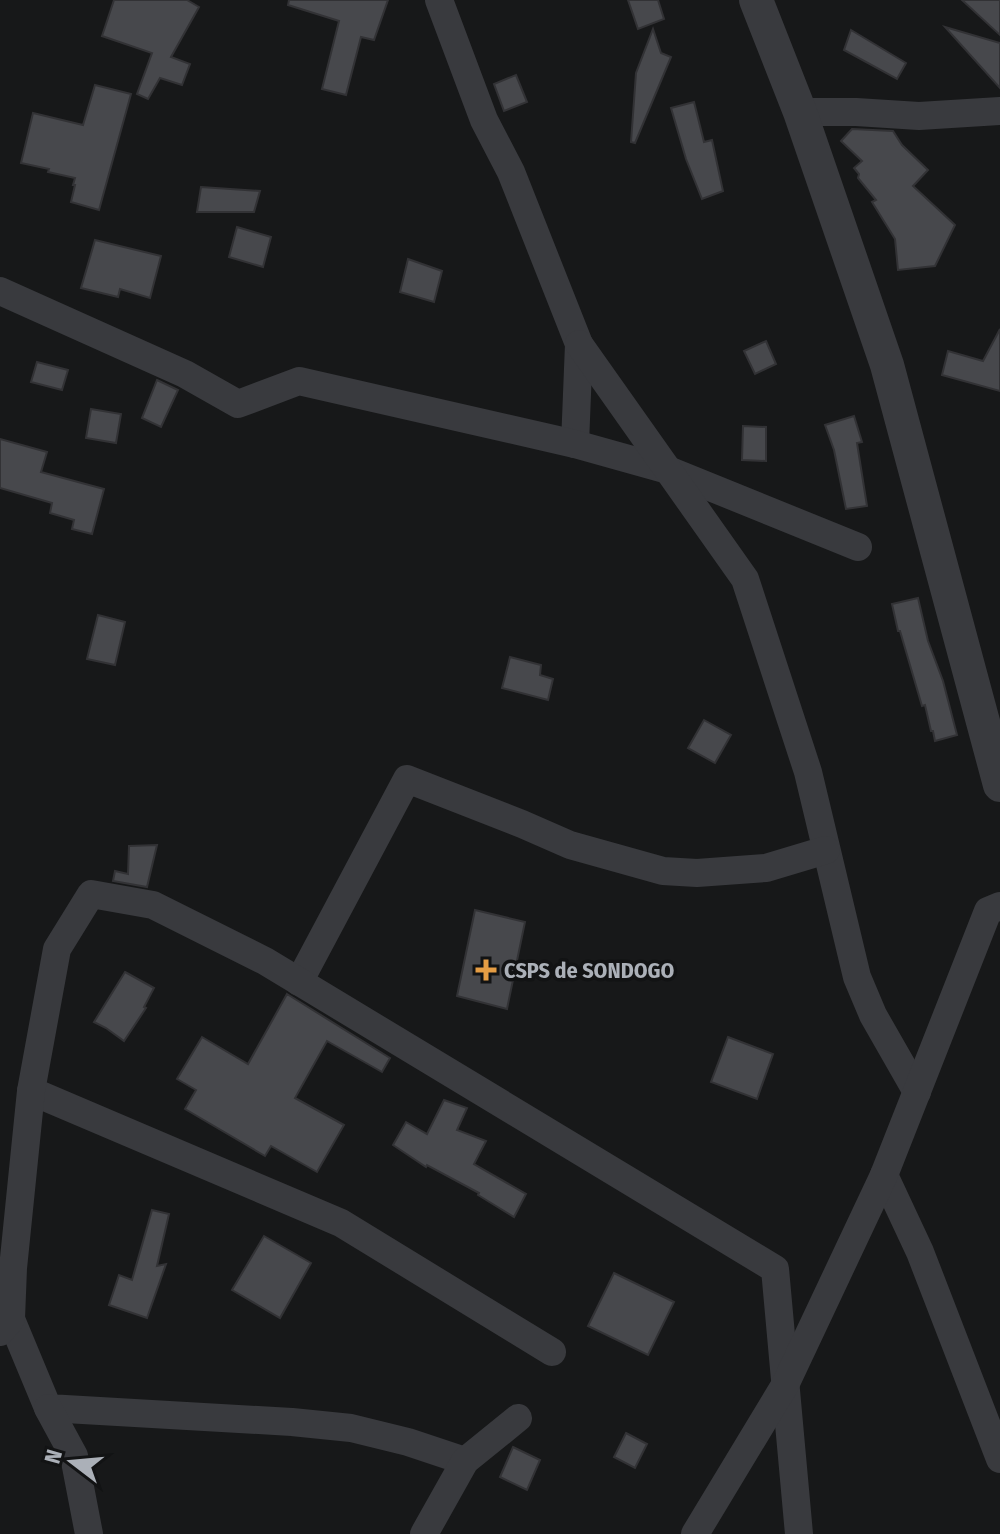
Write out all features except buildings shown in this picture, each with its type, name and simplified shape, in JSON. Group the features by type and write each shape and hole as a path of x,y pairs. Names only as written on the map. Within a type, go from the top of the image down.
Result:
{"street":[{"path":"439,0 484,120 511,172 579,344 745,579 808,772 857,977 873,1015 917,1092"},
{"path":"756,0 800,112 887,365 999,780"},
{"path":"800,112 919,116 1000,111"},
{"path":"0,291 185,374 238,404 299,381 575,444 668,470 858,547"},
{"path":"575,444 579,344"},
{"path":"299,982 407,779 570,845 663,871 697,873 766,868 826,850"},
{"path":"89,1534 74,1456 6,1326 7,1267 31,1091 57,949 91,894 153,905 265,961 775,1269 799,1534"},
{"path":"695,1534 785,1385 884,1175 988,911 1000,906"},
{"path":"31,1091 341,1223 552,1352"},
{"path":"884,1175 920,1252 1000,1459"},
{"path":"48,1408 351,1428 408,1442 465,1461"},
{"path":"424,1534 465,1461 518,1418"}],"place":[{"name":"CSPS de SONDOGO","path":"486,970"}]}
